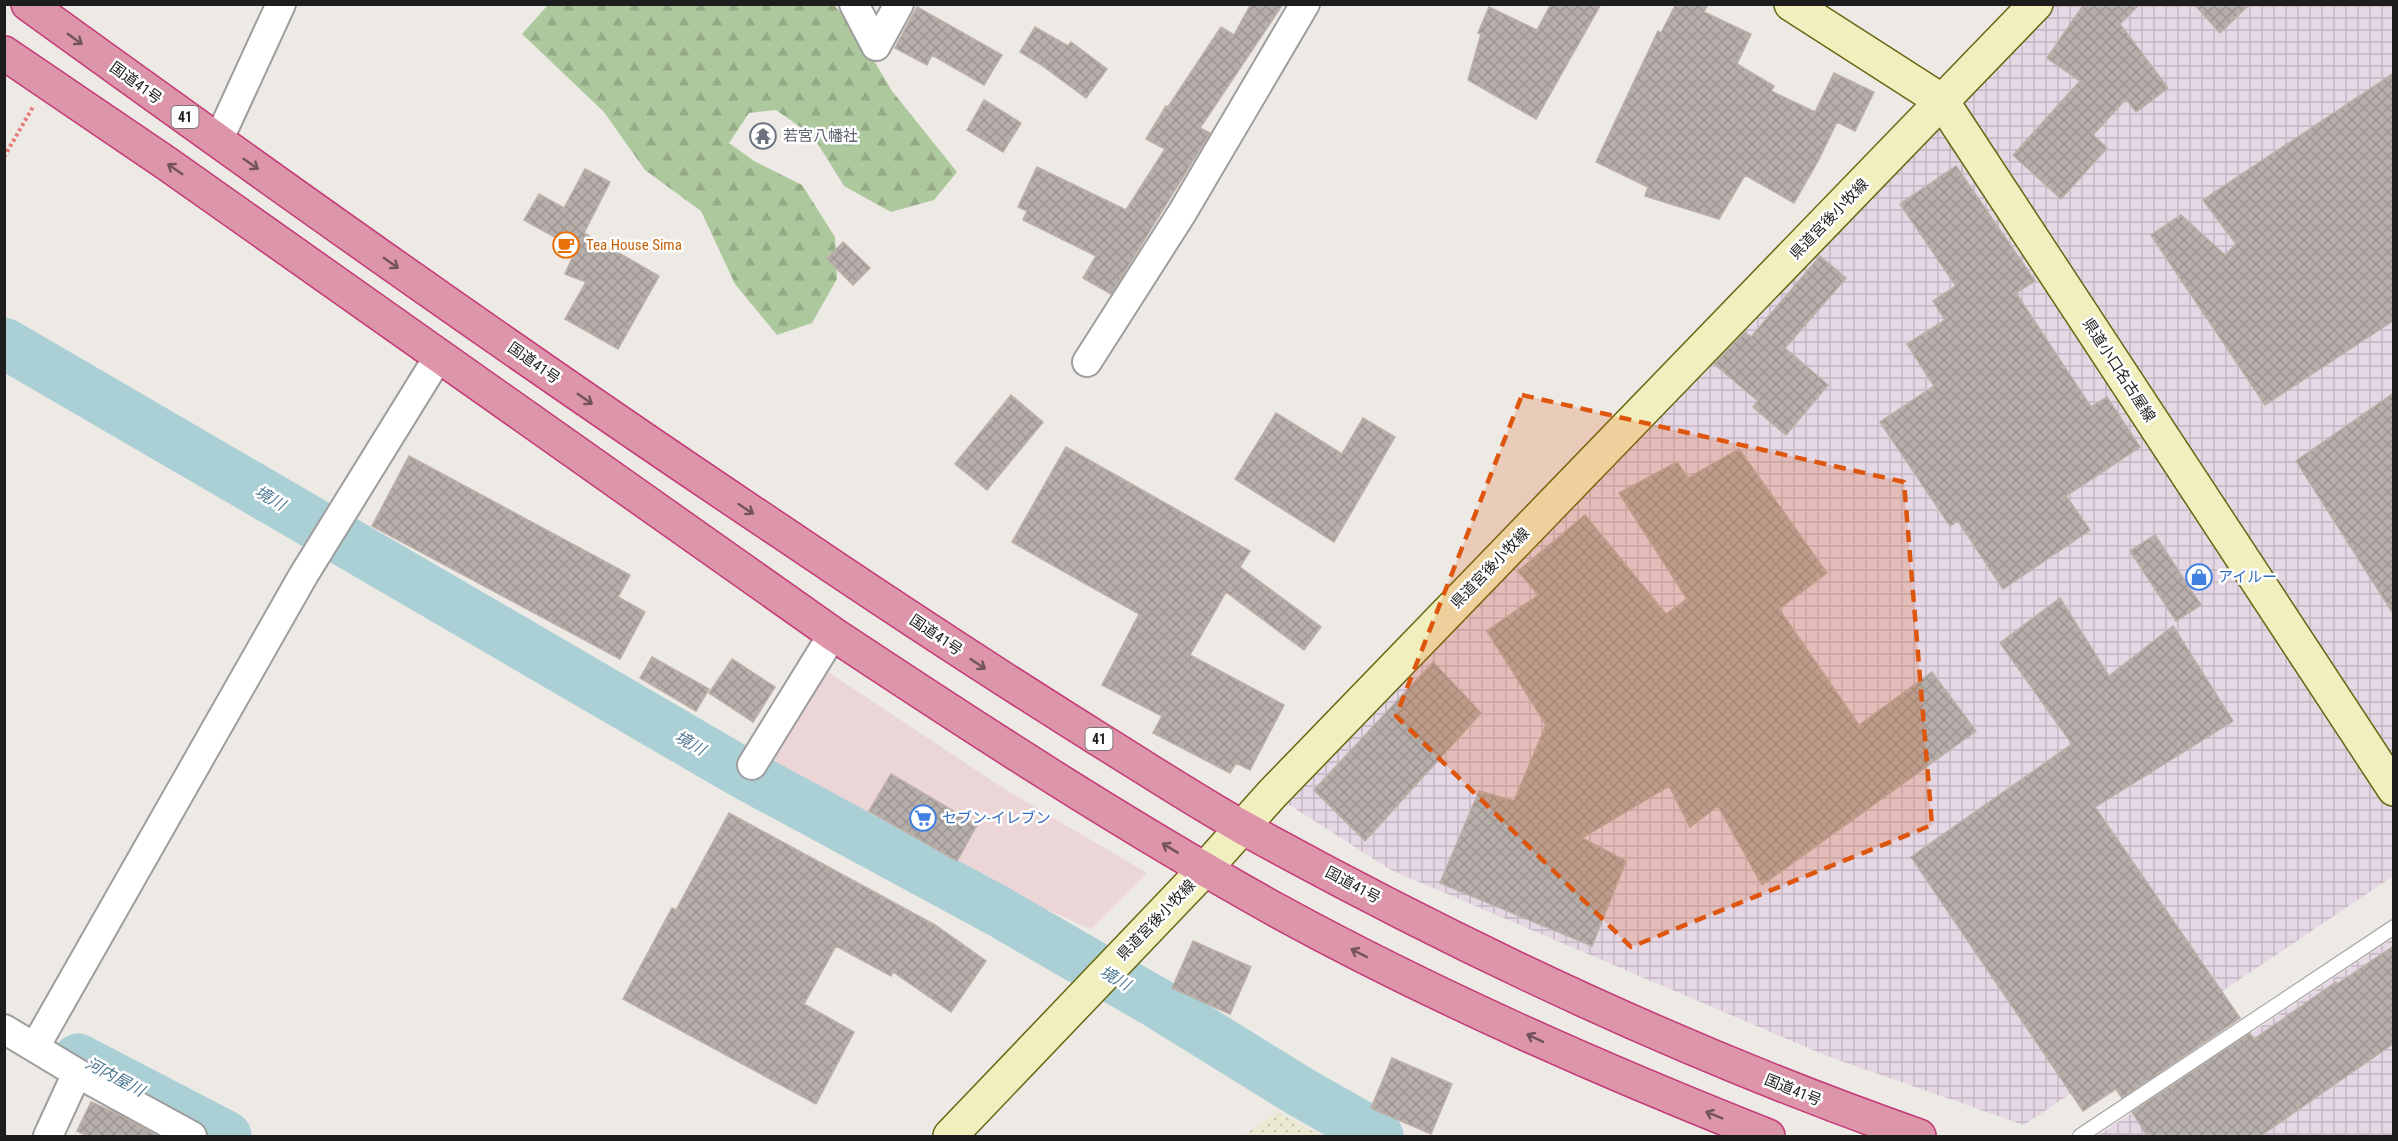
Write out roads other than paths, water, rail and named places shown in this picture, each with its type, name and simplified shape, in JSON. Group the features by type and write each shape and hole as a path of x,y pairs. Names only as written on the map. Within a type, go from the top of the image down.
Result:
{"highway":[{"name":"国道41号","path":"28,4 218,141 660,451 978,664 1242,827 1471,947 1610,1012 1813,1098 1918,1137"},
{"path":"4,53 166,163 833,634 1108,811 1279,911 1469,1008 1588,1062 1768,1137"}],"main road":[{"name":"県道小口名古屋線","path":"1791,4 1942,101 2394,789"},
{"name":"県道宮後小牧線","path":"950,1137 1305,759 2036,4"}],"street":[{"path":"218,141 281,4"},
{"path":"854,4 876,46 899,4"},
{"path":"1087,362 1182,213 1305,4"},
{"path":"35,1047 303,576 439,356"},
{"path":"752,765 833,634"},
{"path":"4,1029 192,1137"},
{"path":"48,1137 77,1073"}],"lane":[{"path":"2080,1137 2394,927"}],"waterway":[{"name":"境川","path":"4,343 741,772 998,911 1157,1003 1299,1091 1378,1136"},
{"name":"河内屋川","path":"78,1059 226,1136"}],"place":[{"name":"若宮八幡社","path":"763,136"},
{"name":"Tea House Sima","path":"566,245"},
{"name":"アイルー","path":"2199,577"},
{"name":"セブン-イレブン","path":"923,818"}]}
